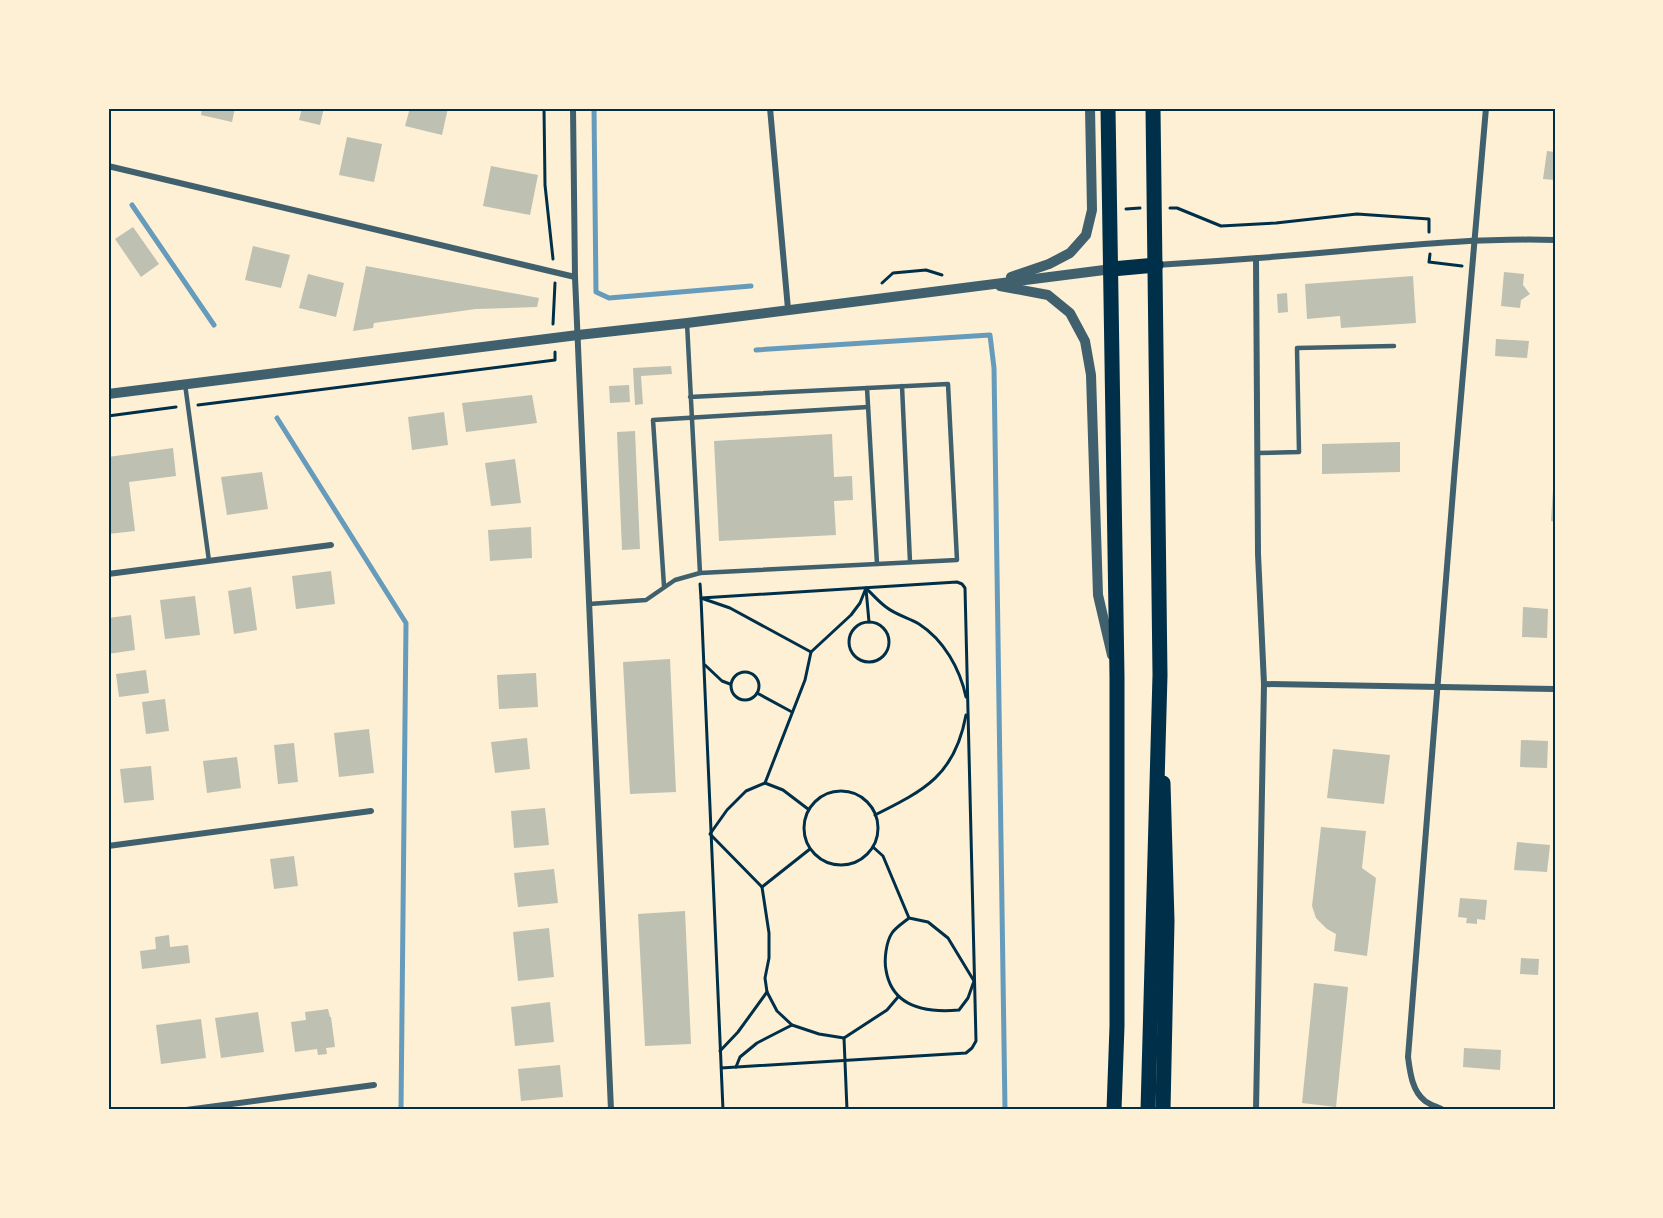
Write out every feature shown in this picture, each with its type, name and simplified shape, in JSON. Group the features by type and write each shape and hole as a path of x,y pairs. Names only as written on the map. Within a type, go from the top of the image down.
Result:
{"main road":[{"path":"1108,108 1117,677 1117,1026 1114,1110"},
{"path":"1153,108 1160,675 1167,921 1163,1110"},
{"path":"1112,269 1155,265"},
{"path":"1148,1110 1160,675"}],"street":[{"path":"573,108 575,277 612,1110"},
{"path":"770,108 788,309"},
{"path":"988,284 1049,264 1070,253 1086,236 1092,210 1090,108"},
{"path":"1443,1110 1426,1102 1417,1092 1410,1075 1408,1057 1486,108"},
{"path":"108,166 575,277"},
{"path":"1155,265 1256,259 1476,240 1555,240"},
{"path":"1256,259 1258,554 1264,684 1256,1110"},
{"path":"108,394 1112,269"},
{"path":"988,284 1048,295 1070,313 1085,341 1091,375 1098,595 1117,677"},
{"path":"108,574 331,545"},
{"path":"1264,684 1555,689"},
{"path":"108,846 371,811"},
{"path":"186,1110 374,1085"}],"lane":[{"path":"687,323 700,573"},
{"path":"1257,453 1299,452 1296,348 1394,346"},
{"path":"185,384 209,561"},
{"path":"590,604 646,600 675,580 700,573 957,560 948,384 690,397"},
{"path":"902,386 910,562"},
{"path":"867,388 877,564"},
{"path":"664,586 653,420 868,407"}],"path":[{"path":"108,416 555,360 556,273 545,185 544,108"},
{"path":"701,598 957,582 965,588 975,1041 972,1048 966,1053 721,1068"},
{"path":"866,588 869,622"},
{"path":"765,783 805,680 811,652 851,615 860,603 866,588"},
{"path":"866,588 886,608 919,624 933,635 950,657 963,682 968,707 957,749 942,772 924,789 875,814"},
{"path":"701,598 730,608 811,652"},
{"path":"701,598 723,1110"},
{"path":"869,622 878,623 884,627 890,639 887,652 877,660 870,662 857,658 850,647 849,640 854,628 859,624 869,622"},
{"path":"703,664 722,681 731,684"},
{"path":"749,672 756,678 759,687 756,693 751,698 742,699 734,695 731,691 731,684 736,674 749,672"},
{"path":"756,693 792,712"},
{"path":"710,834 726,810 746,791 765,783 783,790 809,809"},
{"path":"838,791 850,792 869,804 875,814 878,825 873,847 854,863 830,864 810,849 805,839 805,819 809,809 827,794 838,791"},
{"path":"710,834 762,887 769,933 766,992 777,1011 792,1025 819,1034 844,1038 887,1010 898,997"},
{"path":"873,847 883,856 909,918"},
{"path":"762,887 810,849"},
{"path":"909,918 928,922 948,938 974,981"},
{"path":"909,918 892,933 884,960 888,982 898,997 911,1004 939,1012 959,1010 968,998 974,981"},
{"path":"720,1051 738,1032 766,992"},
{"path":"736,1067 740,1057 757,1043 792,1025"},
{"path":"844,1038 847,1110"}],"building":[{"path":"202,108 235,108 232,122 201,115"},
{"path":"302,108 324,108 320,125 299,120"},
{"path":"410,108 448,108 442,135 405,126"},
{"path":"347,137 382,144 374,182 339,175"},
{"path":"1547,151 1555,152 1555,180 1543,179"},
{"path":"491,166 538,175 530,215 483,206"},
{"path":"133,227 159,264 141,277 115,239"},
{"path":"253,246 290,255 281,288 245,280"},
{"path":"366,266 539,298 537,307 476,309 374,323 373,328 353,331"},
{"path":"1504,272 1524,274 1523,285 1530,294 1521,300 1520,308 1501,306"},
{"path":"308,274 344,283 336,317 299,308"},
{"path":"1413,276 1416,323 1341,328 1340,316 1307,319 1305,284"},
{"path":"1287,293 1288,312 1278,313 1277,294"},
{"path":"1496,339 1529,341 1527,358 1495,356"},
{"path":"671,366 672,374 641,376 643,404 635,405 633,368"},
{"path":"629,385 630,402 610,403 609,386"},
{"path":"532,395 537,423 466,432 462,403"},
{"path":"444,412 448,445 412,450 408,417"},
{"path":"635,431 640,549 622,550 617,432"},
{"path":"832,434 834,477 852,476 853,500 834,501 836,535 719,541 714,441"},
{"path":"1400,442 1400,472 1322,474 1322,444"},
{"path":"173,448 176,476 129,482 135,531 108,534 108,457"},
{"path":"515,459 521,503 491,506 485,463"},
{"path":"262,472 268,509 227,515 221,477"},
{"path":"1553,489 1555,489 1555,522 1551,521"},
{"path":"531,527 532,558 490,561 488,530"},
{"path":"331,571 335,604 296,609 292,576"},
{"path":"251,587 257,630 234,634 228,591"},
{"path":"195,596 200,635 165,639 160,600"},
{"path":"1523,607 1548,609 1547,638 1522,637"},
{"path":"131,615 135,650 108,654 108,618"},
{"path":"670,659 676,792 630,794 623,662"},
{"path":"146,670 149,693 119,697 116,674"},
{"path":"536,673 538,707 499,709 497,675"},
{"path":"165,699 169,731 146,734 142,702"},
{"path":"369,729 374,773 339,777 334,733"},
{"path":"527,738 530,769 495,773 491,742"},
{"path":"1521,740 1548,741 1547,768 1520,767"},
{"path":"294,743 298,782 278,784 274,745"},
{"path":"1333,749 1390,755 1384,804 1327,798"},
{"path":"237,757 241,788 207,793 203,761"},
{"path":"151,766 154,800 124,803 120,769"},
{"path":"545,808 549,845 514,848 511,811"},
{"path":"1321,827 1366,831 1362,868 1376,878 1367,956 1334,951 1336,934 1316,918 1312,906"},
{"path":"1517,842 1550,845 1547,872 1514,870"},
{"path":"294,856 298,886 274,889 270,859"},
{"path":"554,869 558,903 518,907 514,873"},
{"path":"1460,898 1487,900 1485,920 1477,919 1477,924 1466,923 1467,918 1458,917"},
{"path":"685,911 691,1044 645,1046 638,914"},
{"path":"549,928 554,977 518,981 513,932"},
{"path":"169,935 170,947 188,945 190,963 142,969 140,951 156,949 155,937"},
{"path":"1521,958 1539,959 1538,975 1520,974"},
{"path":"1314,983 1348,987 1336,1107 1302,1103"},
{"path":"550,1002 554,1042 515,1046 511,1007"},
{"path":"328,1009 335,1047 326,1048 327,1054 318,1055 317,1049 295,1052 291,1022 306,1020 305,1012"},
{"path":"258,1012 264,1052 221,1058 215,1018"},
{"path":"201,1019 206,1058 161,1064 156,1025"},
{"path":"1464,1048 1501,1050 1500,1070 1463,1067"},
{"path":"560,1065 563,1097 521,1101 518,1069"}],"waterway":[{"path":"594,108 596,292 609,298 751,286"},
{"path":"132,205 214,325"},
{"path":"756,350 990,335 994,368 1005,1110"},
{"path":"277,418 406,623 401,1110"}]}
